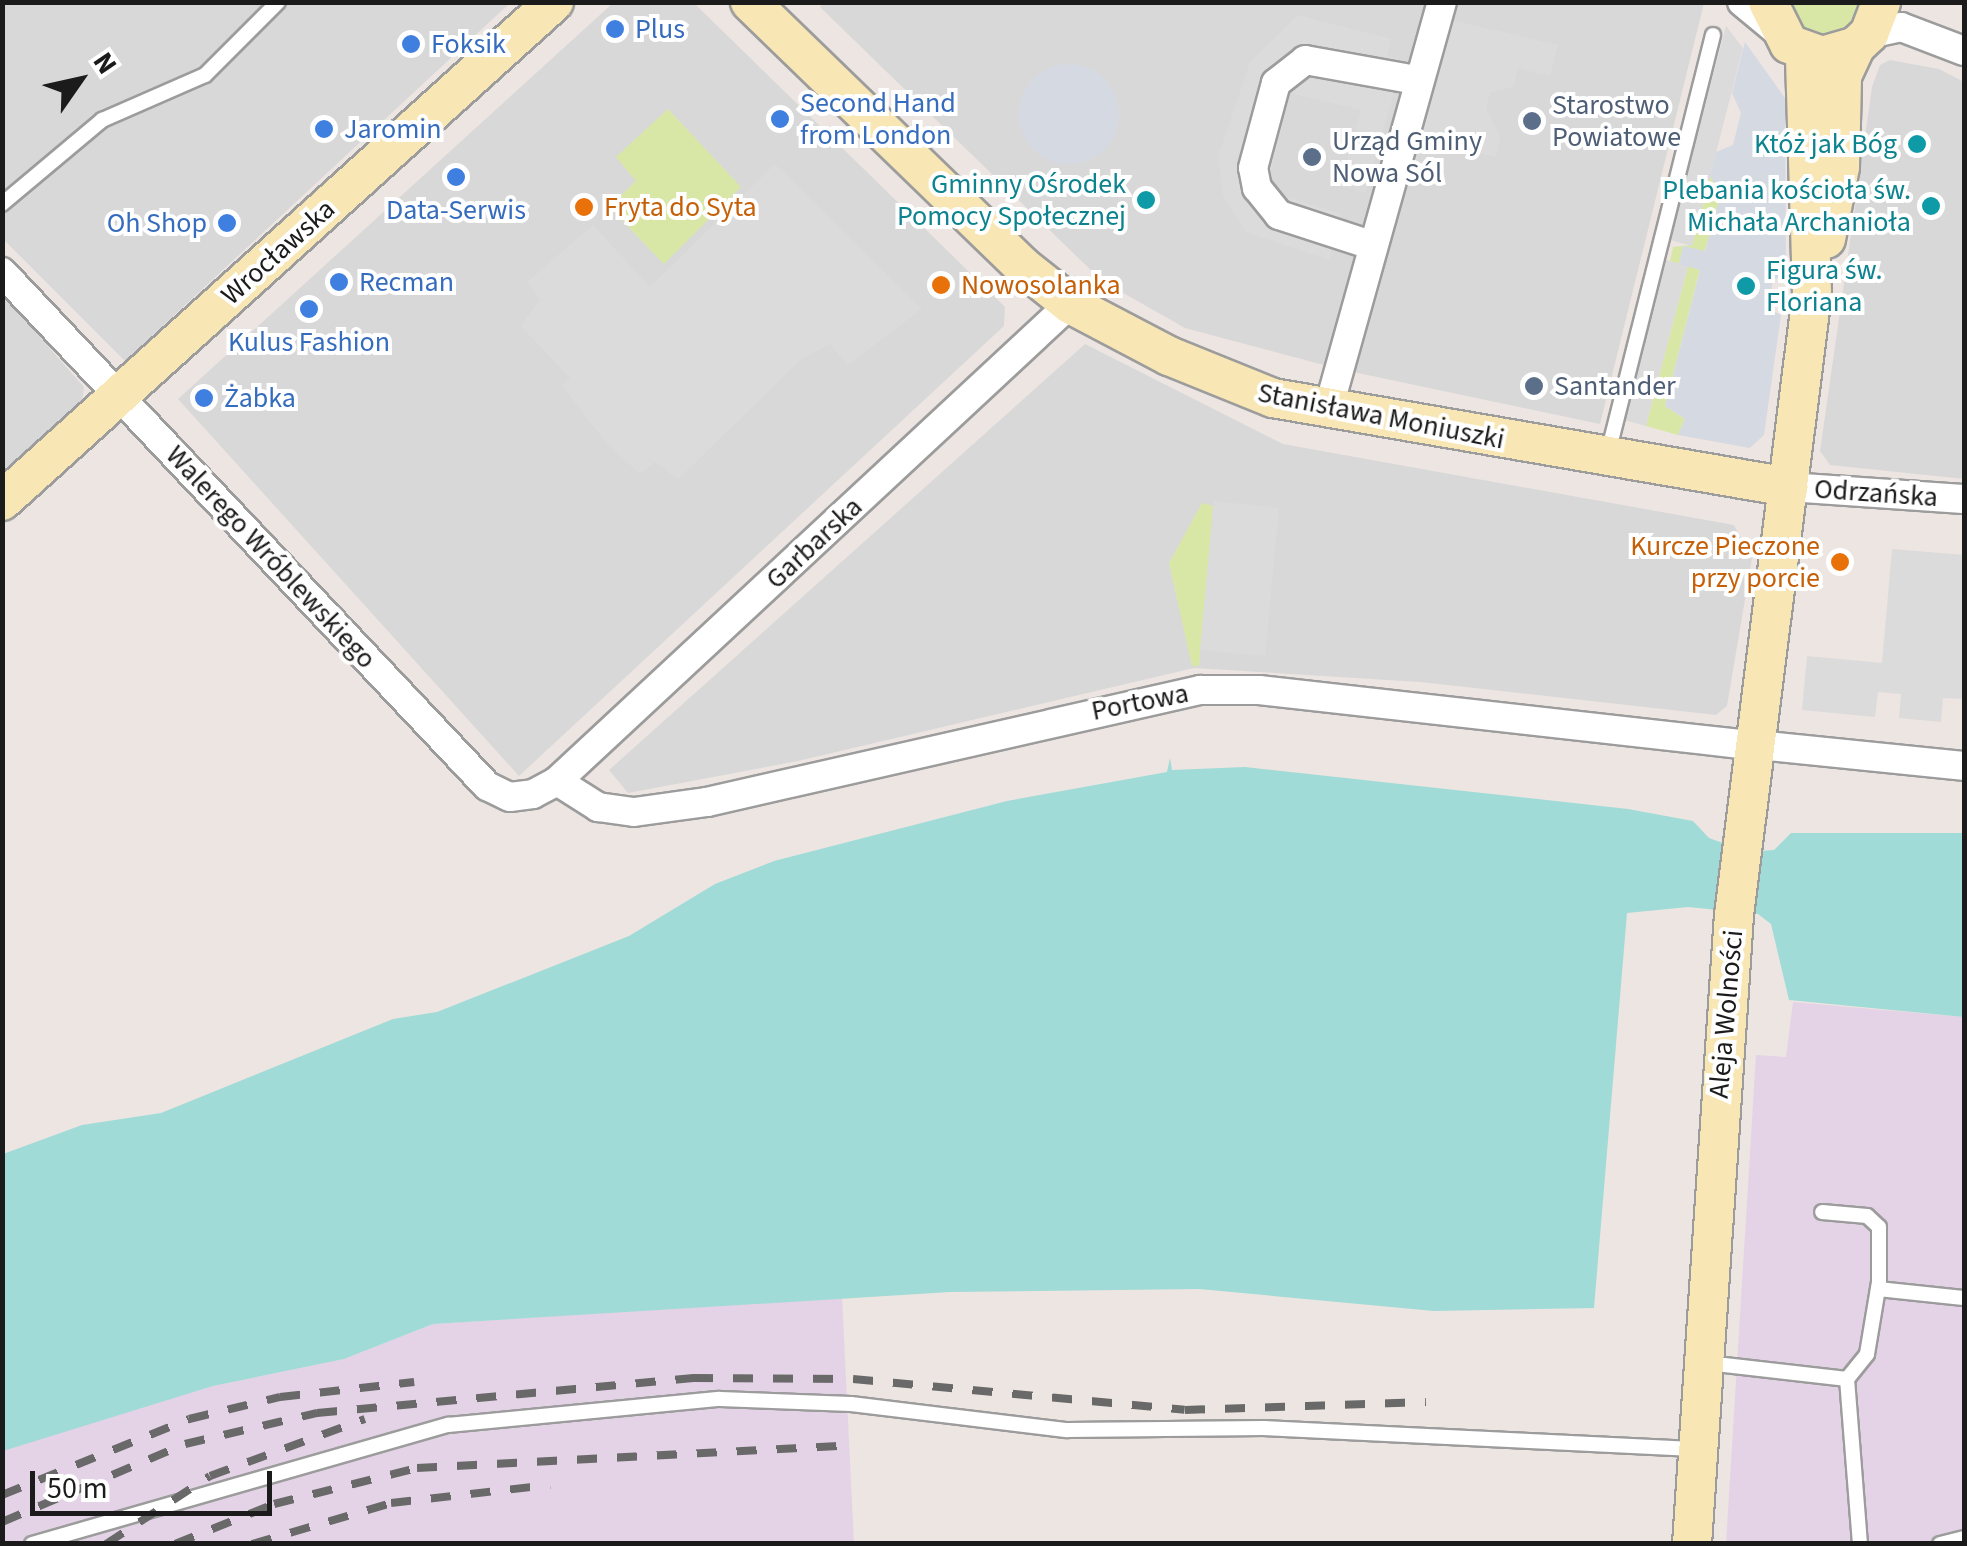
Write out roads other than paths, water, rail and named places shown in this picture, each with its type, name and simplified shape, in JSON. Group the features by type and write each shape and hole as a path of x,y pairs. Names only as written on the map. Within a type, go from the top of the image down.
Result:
{"street":[{"name":"Wrocławska","path":"2,501 554,2"},
{"name":"Stanisława Moniuszki","path":"750,2 955,205 1070,304 1241,388 1328,410 1788,488"},
{"path":"1328,410 1416,80 1442,2"},
{"path":"1742,2 1822,56 1869,28 1900,27 1964,52"},
{"path":"1812,294 1840,167 1842,76 1869,28"},
{"path":"1784,29 1812,294"},
{"path":"1371,244 1278,215 1257,188 1253,168 1276,83 1305,60 1416,80"},
{"name":"Walerego Wróblewskiego","path":"2,272 487,786 510,797 533,794 558,781"},
{"name":"Aleja Wolności","path":"1692,1544 1701,1362 1734,915 1812,294"},
{"name":"Garbarska","path":"558,781 1070,304"},
{"name":"Odrzańska","path":"1788,488 1964,499"},
{"name":"Portowa","path":"558,781 598,807 634,812 708,802 1145,698 1200,690 1259,690 1738,744"},
{"path":"1768,746 1964,766"}],"lane":[{"path":"2,204 102,120 206,75 278,2"},
{"path":"1606,459 1713,35"},
{"path":"1822,1212 1867,1216 1878,1228 1878,1290 1867,1354 1847,1379 1860,1544"},
{"path":"1878,1290 1964,1298"},
{"path":"1701,1362 1847,1379"},
{"path":"32,1544 364,1444 448,1425 720,1399 851,1404 1067,1430 1265,1428 1696,1449"},
{"path":"1940,1544 1964,1538"}],"water":[{"path":"1170,758 1172,770 1245,767 1628,809 1693,821 1709,838 1748,852 1774,850 1791,833 1964,833 1964,1017 1789,1000 1771,924 1758,914 1688,907 1627,913 1594,1308 1434,1311 1199,1289 950,1292 433,1324 344,1359 213,1386 3,1451 3,1154 82,1125 161,1113 393,1019 437,1012 629,936 715,884 774,861 1007,801 1167,772"}],"railway":[{"path":"2,1522 185,1444 317,1413 693,1378 853,1379 1185,1410 1426,1402"},
{"path":"2,1495 189,1419 280,1397 414,1382"},
{"path":"106,1544 210,1476 365,1419"},
{"path":"175,1544 274,1504 417,1468 838,1446"},
{"path":"252,1544 391,1503 550,1485"}],"place":[{"name":"Plus","path":"615,29"},
{"name":"Foksik","path":"411,44"},
{"name":"Second Hand from London","path":"780,119"},
{"name":"Starostwo Powiatowe","path":"1532,121"},
{"name":"Jaromin","path":"324,129"},
{"name":"Któż jak Bóg","path":"1917,144"},
{"name":"Urząd Gminy Nowa Sól","path":"1312,157"},
{"name":"Data-Serwis","path":"456,177"},
{"name":"Gminny Ośrodek Pomocy Społecznej","path":"1146,200"},
{"name":"Plebania kościoła św. Michała Archanioła","path":"1931,206"},
{"name":"Fryta do Syta","path":"584,207"},
{"name":"Oh Shop","path":"227,223"},
{"name":"Recman","path":"339,282"},
{"name":"Nowosolanka","path":"941,285"},
{"name":"Figura św. Floriana","path":"1746,286"},
{"name":"Kulus Fashion","path":"309,309"},
{"name":"Santander","path":"1534,386"},
{"name":"Żabka","path":"204,398"},
{"name":"Kurcze Pieczone przy porcie","path":"1840,562"}]}
